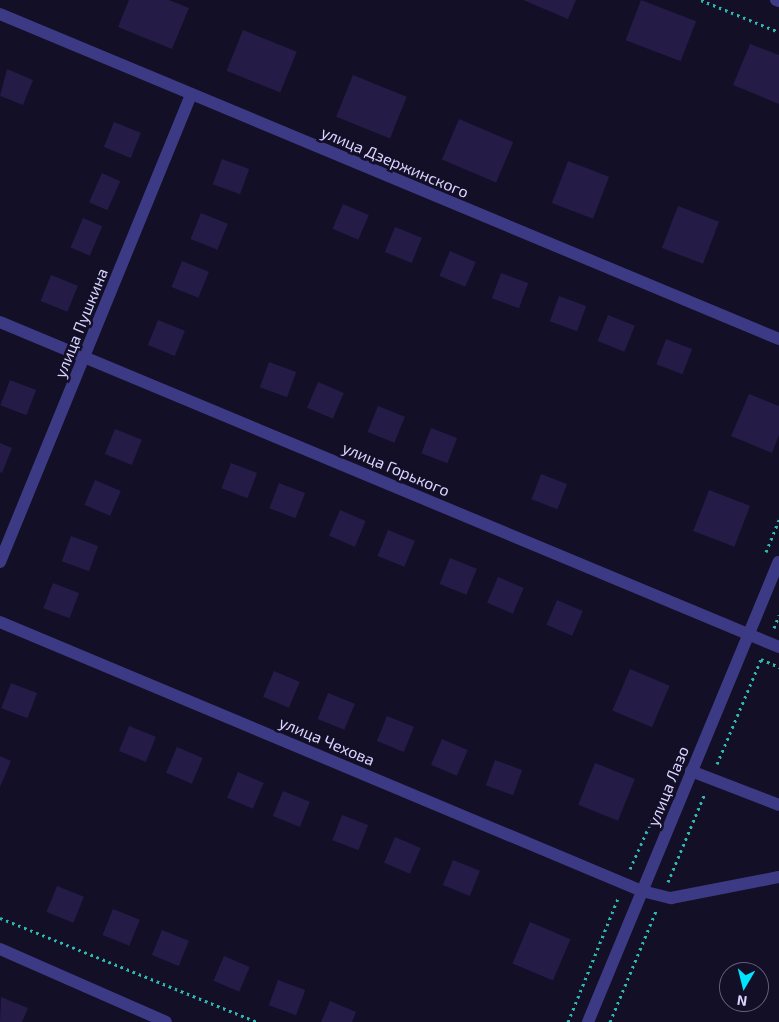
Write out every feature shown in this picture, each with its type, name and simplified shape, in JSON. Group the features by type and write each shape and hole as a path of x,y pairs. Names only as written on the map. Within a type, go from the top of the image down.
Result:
{"street":[{"name":"улица Дзержинского","path":"0,14 779,339"},
{"name":"улица Пушкина","path":"0,562 191,95"},
{"name":"улица Горького","path":"0,322 773,645"},
{"name":"улица Лазо","path":"588,1022 779,562"},
{"name":"улица Чехова","path":"0,622 642,890 662,896"},
{"path":"691,771 779,805"},
{"path":"662,896 779,877"},
{"path":"0,950 140,1017 166,1022"}],"path":[{"path":"700,0 779,32"},
{"path":"610,1022 760,660 773,645 779,615"},
{"path":"760,660 779,667"},
{"path":"0,918 257,1022"}],"building":[{"path":"129,0 169,0 189,8 172,49 118,27"},
{"path":"523,0 576,0 568,19"},
{"path":"641,0 696,21 681,61 626,40"},
{"path":"243,30 297,52 280,93 227,71"},
{"path":"750,44 779,55 779,104 733,85"},
{"path":"7,69 33,80 23,105 0,96"},
{"path":"353,75 407,97 390,138 336,117"},
{"path":"459,119 513,142 496,183 442,160"},
{"path":"114,122 141,133 131,158 104,147"},
{"path":"222,159 249,169 240,194 213,184"},
{"path":"568,161 609,177 593,219 552,203"},
{"path":"102,173 120,181 107,210 89,202"},
{"path":"343,204 369,215 358,240 332,229"},
{"path":"678,206 719,222 703,264 662,248"},
{"path":"201,213 228,224 217,250 191,239"},
{"path":"83,218 102,226 90,256 70,247"},
{"path":"395,227 422,238 412,263 385,252"},
{"path":"450,251 476,262 465,287 439,276"},
{"path":"182,261 209,272 198,298 172,287"},
{"path":"501,273 528,283 519,308 492,298"},
{"path":"51,275 78,286 67,312 41,301"},
{"path":"559,296 586,306 577,331 550,321"},
{"path":"608,315 635,326 624,352 598,341"},
{"path":"158,320 185,331 175,356 148,345"},
{"path":"666,339 692,349 682,374 656,364"},
{"path":"269,362 296,372 287,397 260,387"},
{"path":"10,380 36,390 26,415 0,405"},
{"path":"318,382 344,393 333,419 307,408"},
{"path":"749,394 779,406 779,435 772,453 731,436"},
{"path":"378,406 405,417 394,443 368,432"},
{"path":"431,428 457,438 447,463 421,453"},
{"path":"115,429 142,440 132,465 105,454"},
{"path":"0,443 12,448 2,473 0,472"},
{"path":"231,463 257,473 247,498 221,488"},
{"path":"541,474 567,484 557,509 531,499"},
{"path":"95,480 121,491 110,516 84,505"},
{"path":"279,483 305,493 295,518 269,508"},
{"path":"709,490 750,506 734,547 693,531"},
{"path":"340,510 366,521 355,547 329,536"},
{"path":"388,530 415,541 404,567 378,556"},
{"path":"71,536 98,546 89,571 62,561"},
{"path":"450,558 477,569 466,595 440,584"},
{"path":"498,577 524,588 513,614 487,603"},
{"path":"53,583 79,593 69,618 43,608"},
{"path":"557,600 583,611 572,636 546,625"},
{"path":"630,669 670,686 652,727 612,710"},
{"path":"274,671 300,682 289,708 263,697"},
{"path":"11,683 37,693 27,718 1,708"},
{"path":"328,693 355,704 344,730 318,719"},
{"path":"387,716 414,727 404,752 377,741"},
{"path":"129,726 156,737 146,762 119,751"},
{"path":"442,739 468,750 457,776 431,765"},
{"path":"177,747 203,758 192,784 166,773"},
{"path":"0,756 11,761 0,787"},
{"path":"495,760 522,770 513,795 486,785"},
{"path":"595,763 635,779 618,821 578,805"},
{"path":"238,772 264,783 253,809 227,798"},
{"path":"283,791 310,802 300,827 273,816"},
{"path":"342,815 368,825 358,850 332,840"},
{"path":"395,837 421,848 410,874 384,863"},
{"path":"453,860 480,871 470,896 443,885"},
{"path":"57,886 84,897 73,923 47,912"},
{"path":"113,909 140,920 129,946 103,935"},
{"path":"530,922 571,939 553,981 512,963"},
{"path":"162,930 189,941 179,966 152,955"},
{"path":"224,956 250,967 239,992 213,981"},
{"path":"278,980 305,990 296,1015 269,1005"},
{"path":"1,997 28,1008 22,1022 0,1022"},
{"path":"330,1001 356,1012 352,1022 321,1022"}]}
